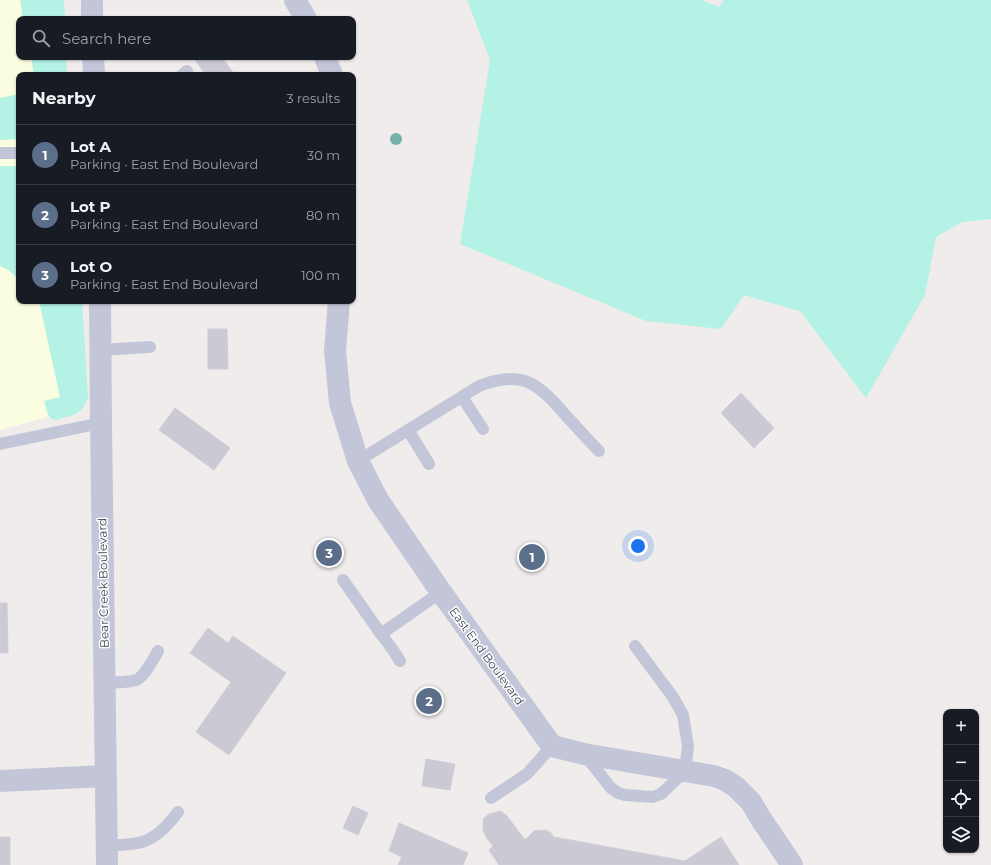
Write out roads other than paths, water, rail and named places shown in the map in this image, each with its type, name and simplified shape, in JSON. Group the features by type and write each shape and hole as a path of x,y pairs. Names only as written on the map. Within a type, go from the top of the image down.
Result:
{"street":[{"path":"92,0 92,16"},
{"path":"295,0 304,16"},
{"path":"93,60 94,72"},
{"path":"326,60 331,72"},
{"name":"Bear Creek Boulevard","path":"100,304 107,856"},
{"name":"East End Boulevard","path":"339,304 335,350 340,404 358,461 378,500 441,592 552,746"},
{"path":"552,746 584,754 714,776 725,780 736,787 751,802 792,865"},
{"path":"0,781 106,776"}],"lane":[{"path":"0,153 16,153"},
{"path":"101,350 150,348"},
{"path":"358,461 479,386 493,381 507,379 522,380 535,386 548,396 599,451"},
{"path":"462,397 483,429"},
{"path":"0,444 101,422"},
{"path":"408,430 430,464"},
{"path":"343,580 400,661"},
{"path":"381,634 441,592"},
{"path":"584,754 611,788 618,793 625,795 653,797 661,794 685,771 688,746 683,715 673,697 635,646"},
{"path":"104,683 124,682 138,679 158,651"},
{"path":"490,798 527,774 552,746"},
{"path":"107,856 150,838 171,821 178,812"}],"place":[{"name":"Lot O","path":"329,553"},
{"name":"Lot A","path":"532,557"},
{"name":"Lot P","path":"429,701"}]}
